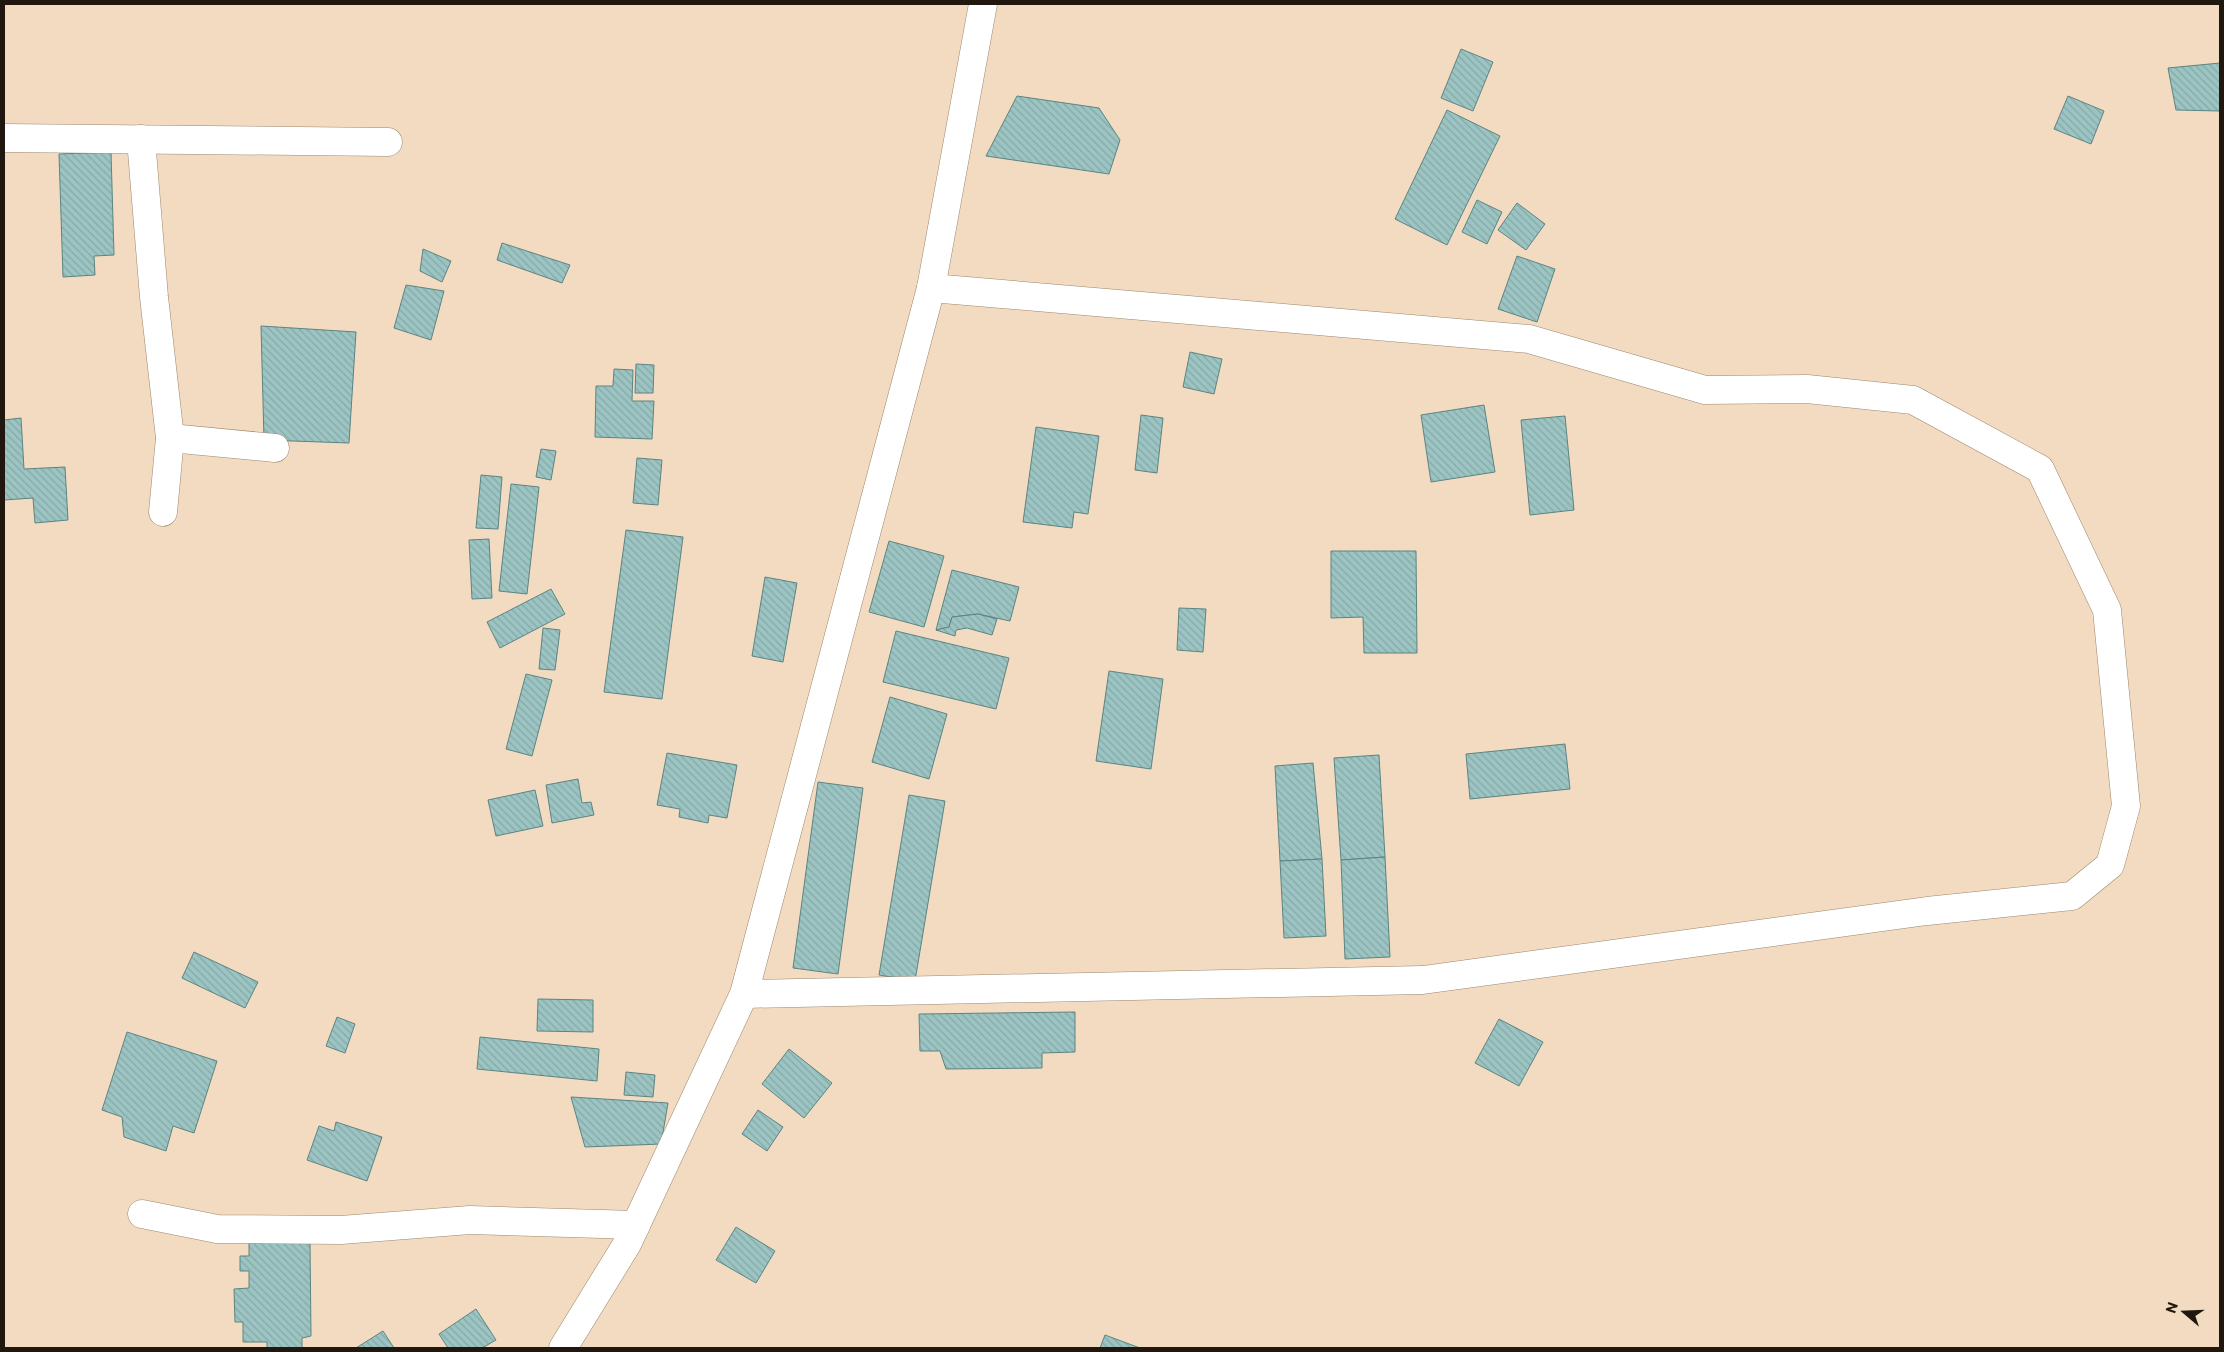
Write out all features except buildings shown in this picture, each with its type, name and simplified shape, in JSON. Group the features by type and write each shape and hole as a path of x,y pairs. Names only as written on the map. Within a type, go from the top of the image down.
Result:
{"street":[{"path":"563,1348 627,1244 744,994 931,288 983,4"},
{"path":"4,138 388,142"},
{"path":"142,138 154,297 170,438 163,512"},
{"path":"744,994 1424,980 1917,913 2072,896 2110,865 2126,806 2107,610 2040,469 1913,400 1807,390 1705,390 1529,339 931,288"},
{"path":"170,438 275,448"},
{"path":"142,1214 217,1229 341,1230 470,1220 636,1225"}]}
